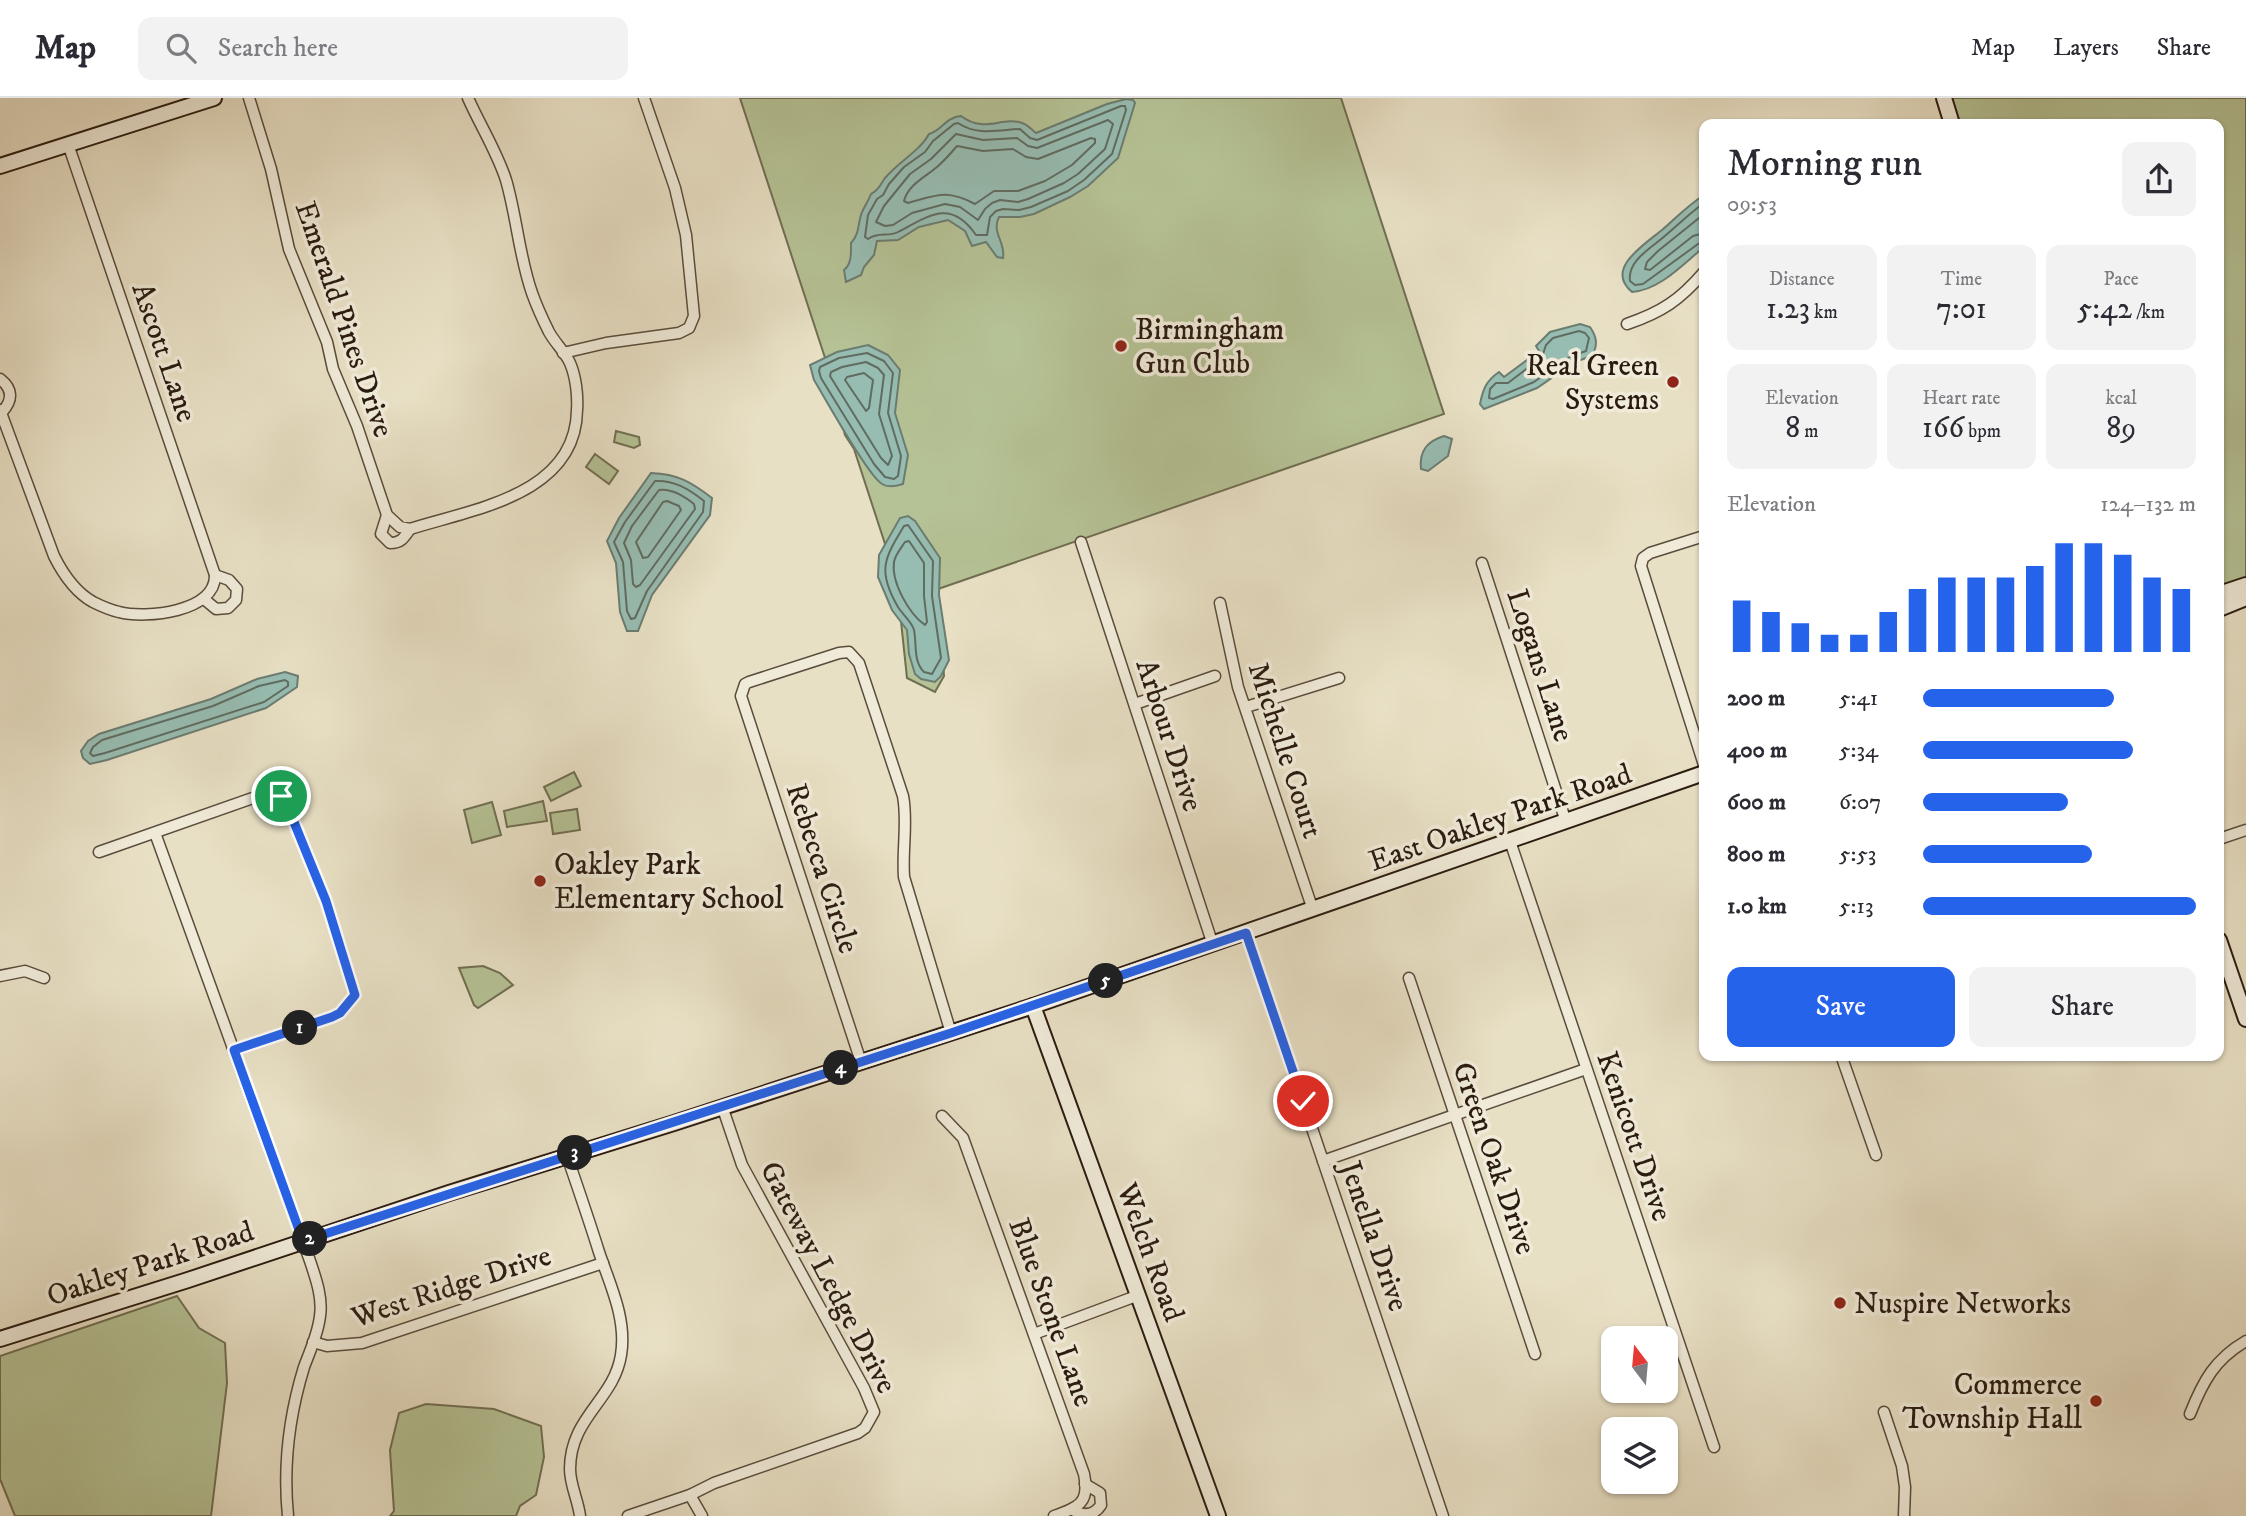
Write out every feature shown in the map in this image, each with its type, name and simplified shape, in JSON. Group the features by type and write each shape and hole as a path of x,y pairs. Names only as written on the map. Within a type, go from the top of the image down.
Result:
{"street":[{"path":"0,166 214,98"},
{"name":"Emerald Pines Drive","path":"249,98 271,169 289,249 327,342 333,369 357,426 387,515 405,528 403,540 397,543 384,540 381,534 387,515"},
{"path":"405,528 515,496 539,482 559,464 577,429 575,386 570,364 537,306 525,274 505,177 468,98"},
{"path":"563,353 606,343 679,333 689,328 693,322 694,307 686,235 675,188 644,98"},
{"path":"1944,98 1950,119"},
{"name":"Ascott Lane","path":"0,379 8,386 11,395 9,405 1,411 54,556 67,579 91,601 119,612 150,616 204,599 216,609 228,608 236,600 237,589 229,580 215,575 68,144"},
{"path":"1627,324 1656,314 1673,303 1699,277"},
{"path":"1699,538 1650,553 1643,558 1641,566 1699,749"},
{"name":"Arbour Drive","path":"1081,542 1213,945"},
{"name":"Logans Lane","path":"1482,563 1566,822"},
{"path":"204,599 212,590 215,575"},
{"path":"2224,592 2246,585"},
{"path":"2224,607 2246,597"},
{"name":"Michelle Court","path":"1220,603 1228,648 1313,910"},
{"name":"Rebecca Circle","path":"860,1062 742,702 742,689 749,682 839,653 849,652 856,657 903,796 906,812 902,855 904,877 951,1033"},
{"path":"1135,704 1215,676"},
{"path":"1246,707 1339,678"},
{"name":"East Oakley Park Road","path":"1313,910 1699,775"},
{"path":"99,852 267,793 276,793 285,800 326,901 355,995 350,1003 332,1017 234,1050"},
{"path":"2224,837 2246,830"},
{"path":"155,833 303,1241 320,1298 320,1315 301,1379 290,1430 286,1494 288,1516"},
{"name":"Kenicott Drive","path":"1510,841 1714,1447"},
{"name":"Oakley Park Road","path":"0,1339 951,1033 1313,910"},
{"name":"Jenella Drive","path":"1246,933 1443,1516"},
{"path":"2224,955 2246,1019"},
{"path":"0,976 25,971 44,978"},
{"name":"Green Oak Drive","path":"1409,978 1535,1353"},
{"name":"Welch Road","path":"1033,1006 1218,1516"},
{"path":"1843,1061 1876,1155"},
{"path":"1323,1161 1586,1069"},
{"name":"Gateway Ledge Drive","path":"628,1516 858,1433 865,1429 874,1412 864,1388 742,1165 722,1106"},
{"name":"Blue Stone Lane","path":"942,1116 963,1138 1086,1484 1100,1493 1101,1505 1090,1514 1073,1510"},
{"path":"567,1156 620,1317 622,1348 614,1378 584,1419 573,1444 570,1469 580,1516"},
{"name":"West Ridge Drive","path":"313,1342 327,1346 362,1343 603,1263"},
{"path":"1034,1334 1139,1295"},
{"path":"2190,1414 2202,1384 2217,1364 2246,1341"},
{"path":"1884,1412 1902,1466 1905,1487 1904,1516"},
{"path":"1054,1516 1073,1510 1085,1497 1086,1484"},
{"path":"690,1495 702,1516"}],"green space":[{"name":"Birmingham Gun Club","path":"740,98 1341,98 1444,414 938,589 944,676 935,692 907,678 900,612 887,550 854,449 845,435 828,367"},
{"path":"1947,98 2246,98 2246,579 2224,586 2224,119 1954,119"},
{"path":"616,431 639,437 640,445 634,448 614,442"},
{"path":"595,454 618,471 609,484 586,467"},
{"path":"574,772 581,786 551,801 544,787"},
{"path":"543,801 547,821 507,827 504,811"},
{"path":"492,802 501,835 472,843 464,810"},
{"path":"577,809 580,830 553,834 550,813"},
{"path":"483,966 500,973 513,985 478,1008 474,1005 459,968"},
{"path":"177,1296 199,1328 225,1343 227,1383 211,1516 15,1516 0,1479 0,1356"},
{"path":"426,1404 494,1409 541,1426 544,1457 536,1495 520,1506 516,1516 390,1516 394,1511 390,1450 399,1413"}],"water":[{"path":"1126,99 1135,103 1118,158 1088,186 1070,197 1034,214 999,217 997,228 1003,247 1003,258 997,257 986,242 972,246 965,231 948,220 919,227 898,240 877,241 874,255 861,275 846,282 844,270 850,261 851,243 856,237 862,212 871,194 929,134 947,121 961,116 978,124 1015,121 1036,133"},
{"path":"1699,199 1699,251 1662,281 1652,287 1632,292 1622,275 1630,258"},
{"path":"1580,324 1590,327 1594,334 1596,345 1592,356 1575,362 1537,388 1484,409 1480,404 1482,394 1495,375 1499,372 1504,377 1539,351 1536,346 1550,332"},
{"path":"868,345 888,355 900,370 895,413 908,455 903,484 882,484 867,467 814,380 810,365 837,352"},
{"path":"1444,436 1452,439 1448,456 1428,471 1421,469 1426,447"},
{"path":"651,473 677,477 704,492 712,498 710,515 652,595 638,631 627,631 620,612 616,563 607,541 619,518"},
{"path":"908,516 915,521 940,558 939,595 949,660 935,682 921,679 915,674 909,654 907,630 892,610 878,577 879,555 900,518"},
{"path":"285,672 298,676 297,687 266,708 107,760 90,764 83,758 81,751 88,741 99,734 211,699 257,679"}],"place":[{"name":"Birmingham Gun Club","path":"1121,346"},
{"name":"Real Green Systems","path":"1673,382"},
{"name":"Oakley Park Elementary School","path":"540,881"},
{"name":"Nuspire Networks","path":"1840,1303"},
{"name":"Commerce Township Hall","path":"2096,1401"}],"route":[{"path":"281,796 285,800 326,901 355,995 340,1013 332,1017 234,1050 303,1241 951,1033 1246,933 1303,1101"}]}
